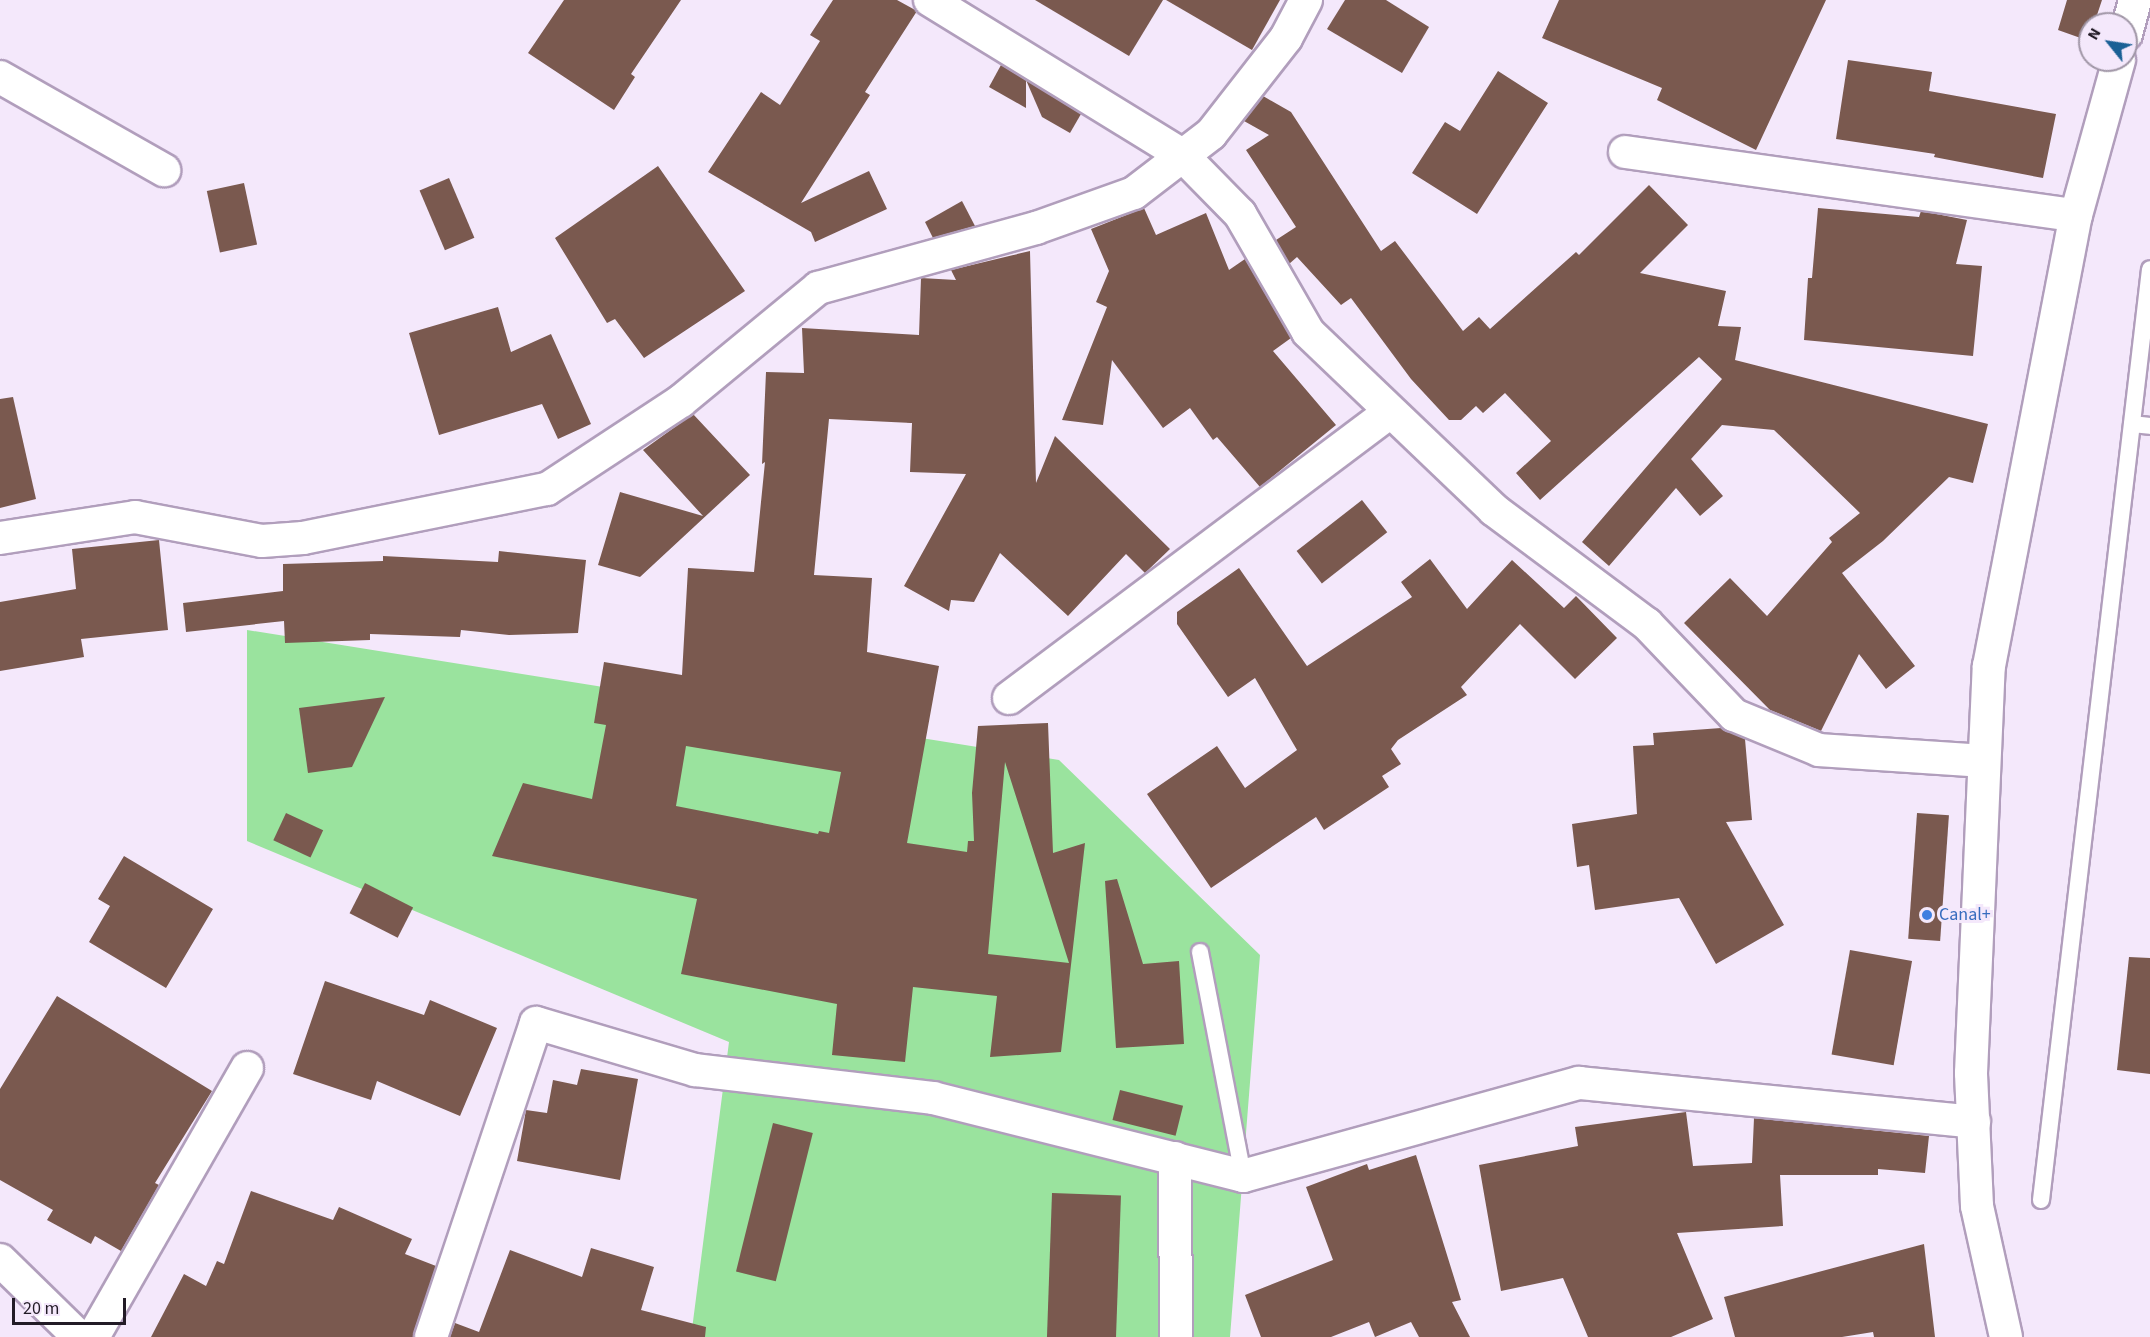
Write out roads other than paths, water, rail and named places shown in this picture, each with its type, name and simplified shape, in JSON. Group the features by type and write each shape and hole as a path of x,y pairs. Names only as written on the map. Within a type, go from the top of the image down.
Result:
{"street":[{"path":"930,0 1182,155 1240,214 1308,332 1494,510 1647,624 1734,715 1818,750 1984,761"},
{"path":"0,538 135,517 262,542 303,538 547,489 681,401 818,288 1036,228 1134,193 1211,134 1286,38 1306,0"},
{"path":"2006,1337 1977,1206 1971,1073 1989,666 2076,215 2116,72"},
{"path":"0,77 164,170"},
{"path":"1625,152 2076,215"},
{"path":"1009,698 1390,412"},
{"path":"430,1337 536,1023 695,1070 933,1098 1243,1176 1579,1083 1974,1122"},
{"path":"93,1337 247,1068"},
{"path":"1175,1158 1176,1337"},
{"path":"0,1260 79,1337"}],"lane":[{"path":"2041,1200 2150,269"},
{"path":"2132,424 2150,426"},
{"path":"1200,952 1243,1176"}],"place":[{"name":"Canal+","path":"1927,915"}]}
